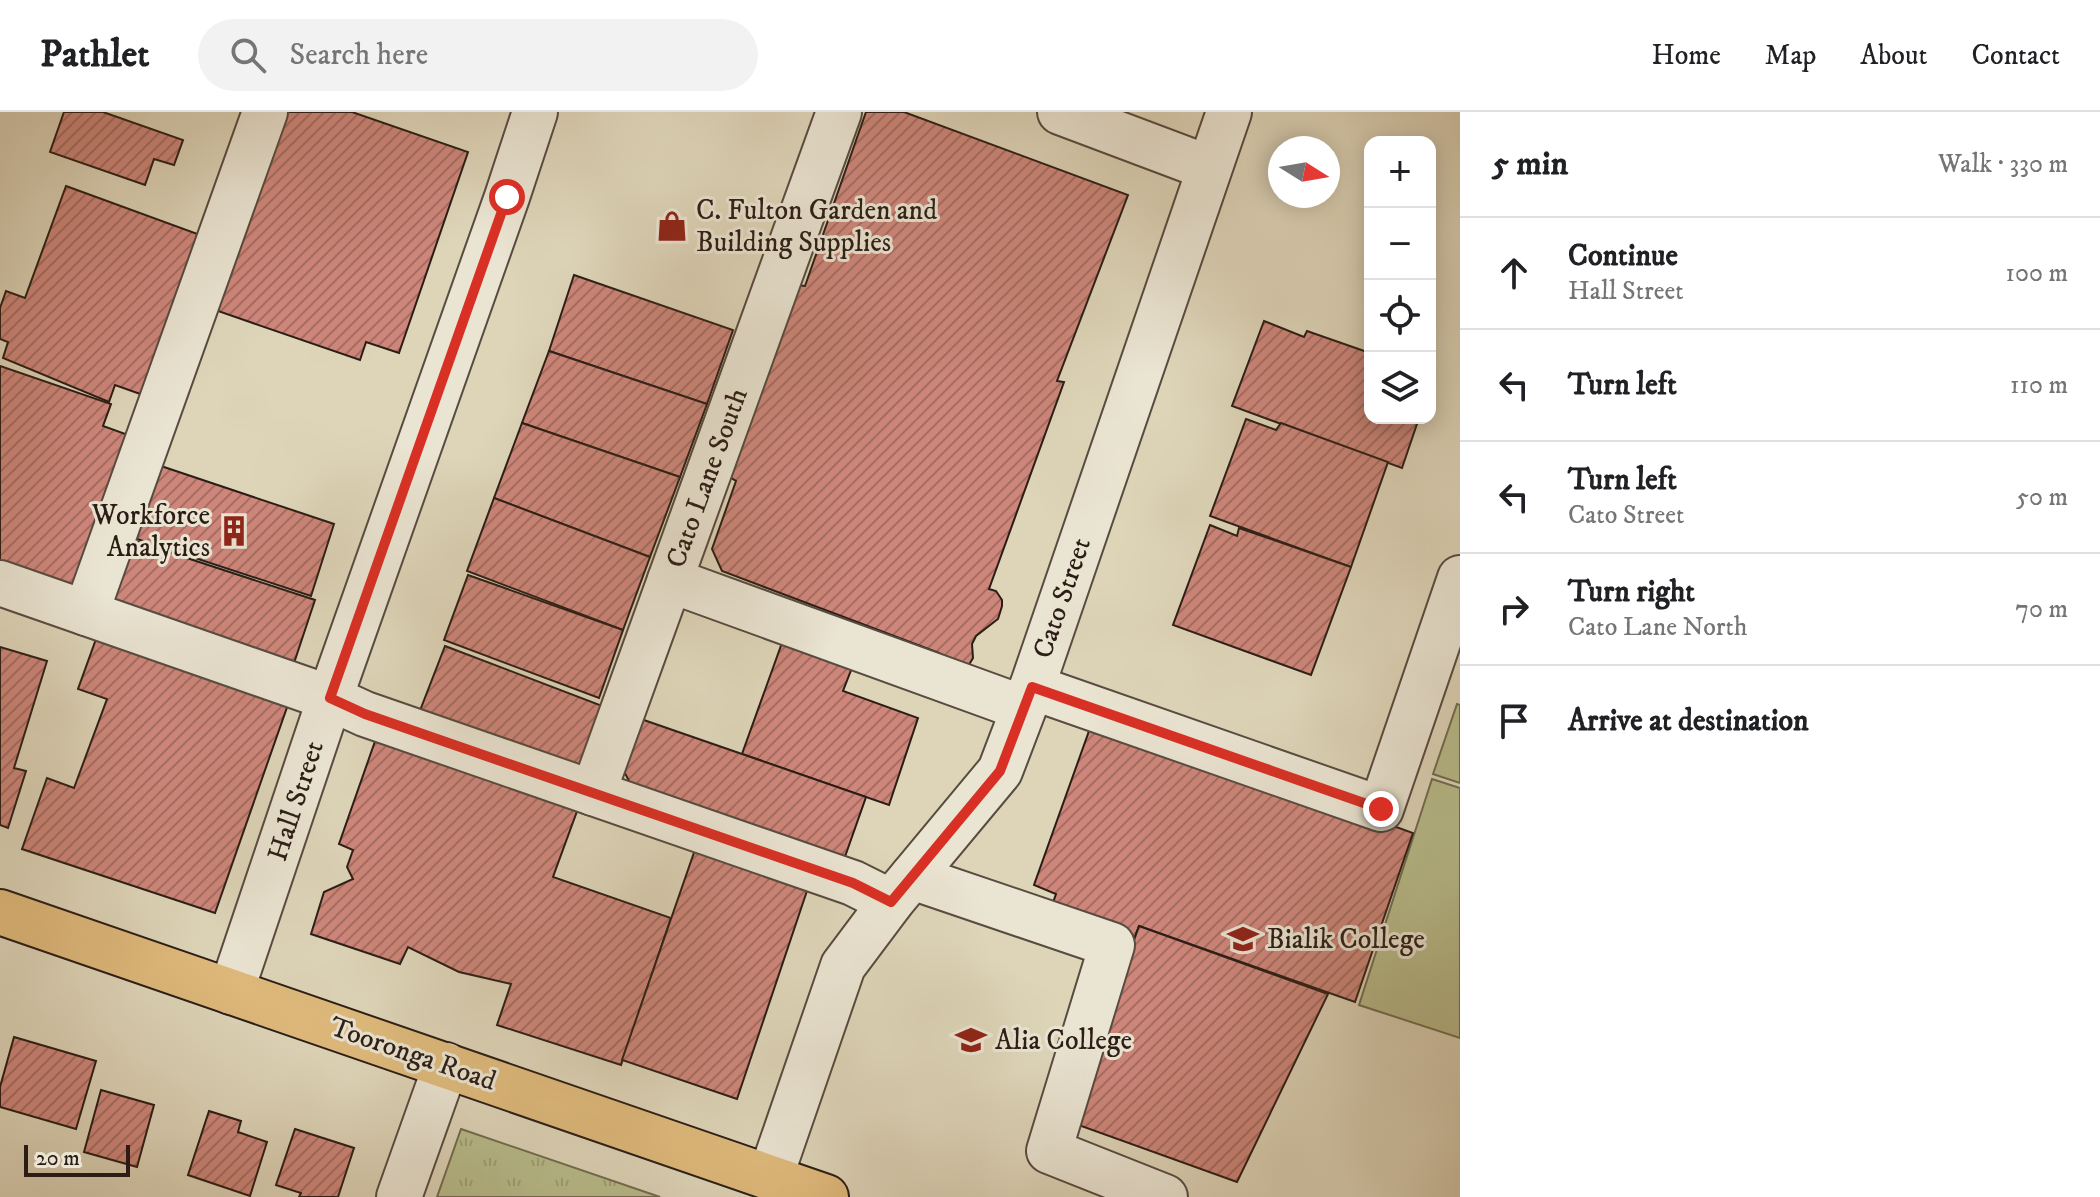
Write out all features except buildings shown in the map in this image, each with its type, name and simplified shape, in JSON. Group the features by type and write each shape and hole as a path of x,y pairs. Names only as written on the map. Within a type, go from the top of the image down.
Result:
{"main road":[{"name":"Tooronga Road","path":"0,912 826,1197"}],"street":[{"path":"86,613 265,112"},
{"name":"Hall Street","path":"231,992 330,698 535,112"},
{"name":"Cato Lane South","path":"839,112 670,580 1381,809 1460,578"},
{"path":"1060,112 1209,168"},
{"name":"Cato Street","path":"770,1178 843,966 1000,771 1229,112"},
{"path":"593,793 670,580"},
{"path":"0,583 330,698 365,714 853,883 902,890 1112,945 1049,1151 1165,1197"},
{"path":"399,1197 446,1065"}],"green space":[{"path":"1457,704 1460,705 1460,783 1433,774"},
{"path":"1432,779 1460,788 1460,1038 1359,1005"},
{"path":"461,1129 660,1197 437,1197"}],"place":[{"name":"C. Fulton Garden and Building Supplies","path":"672,226"},
{"name":"Workforce Analytics","path":"234,531"},
{"name":"Bialik College","path":"1243,939"},
{"name":"Alia College","path":"971,1040"}],"route":[{"path":"507,197 330,698 365,714 853,883 891,902 1000,771 1032,687 1381,809"}]}
